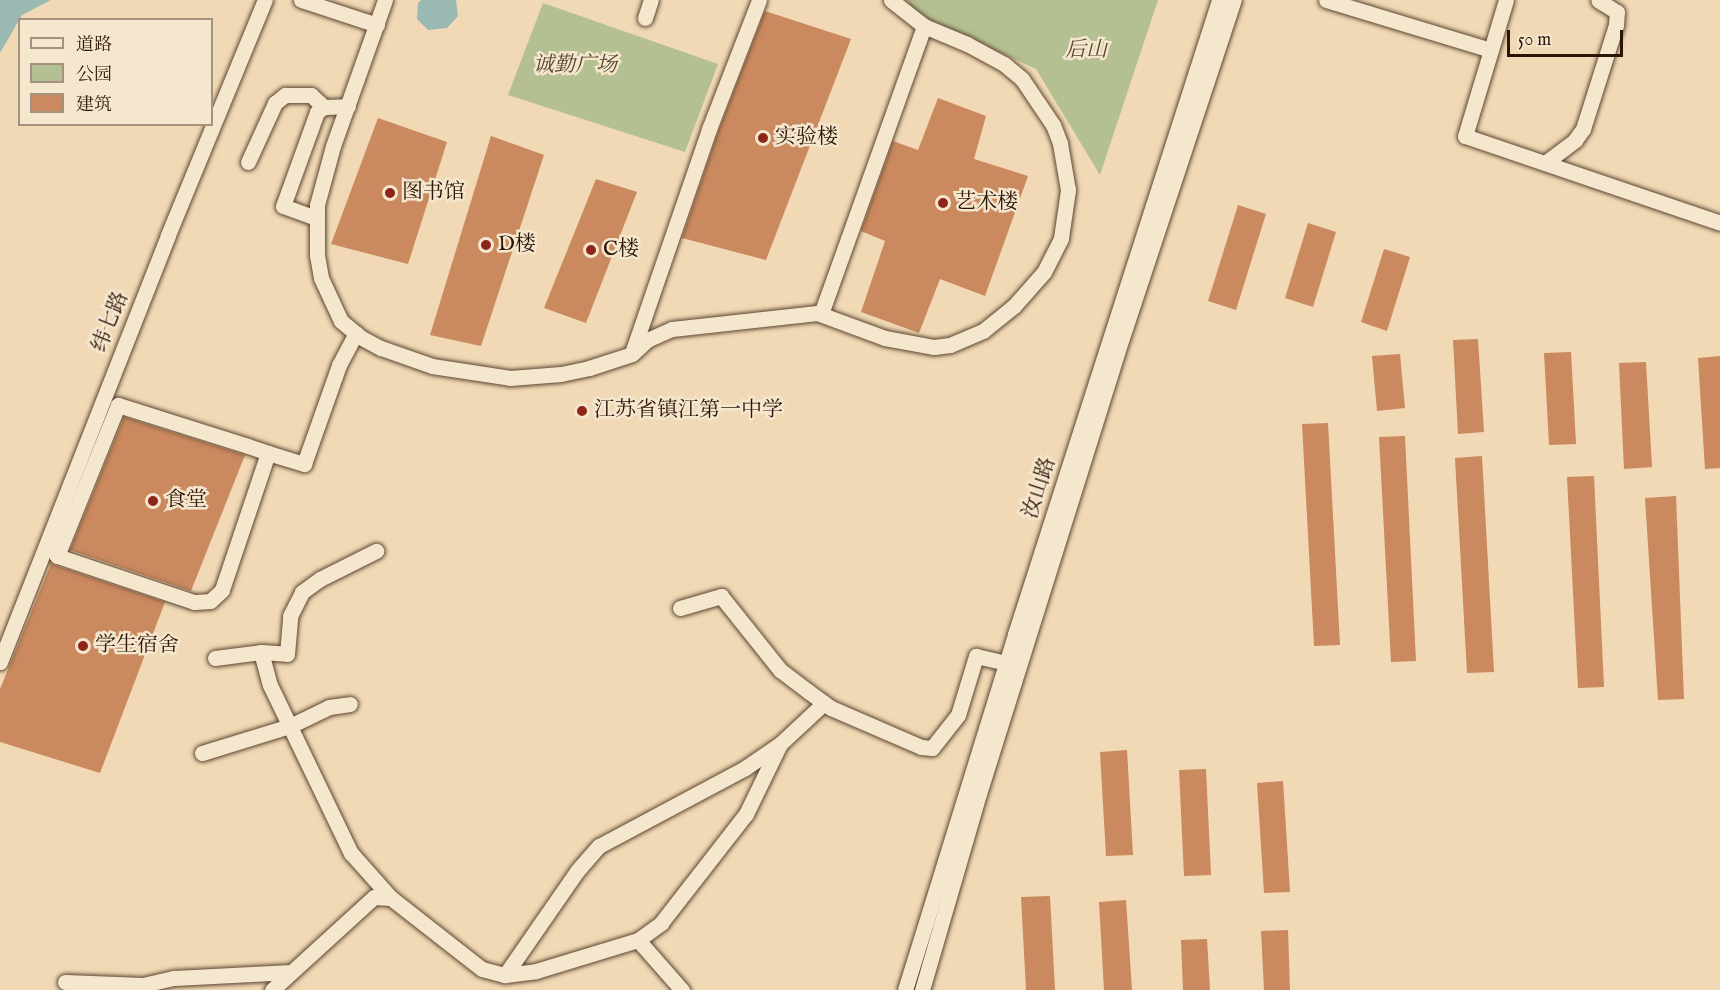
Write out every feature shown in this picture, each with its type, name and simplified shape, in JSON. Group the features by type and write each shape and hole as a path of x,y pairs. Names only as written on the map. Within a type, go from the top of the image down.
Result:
{"street":[{"name":"纬七路","path":"0,662 160,256 265,0"},
{"path":"301,0 377,25"},
{"path":"385,0 333,146 316,218 317,255 321,278 341,321 381,348 432,366 510,378 561,374 632,354 647,340 672,329 821,314 866,332 916,346 950,345 983,332 1014,306 1044,272 1062,238 1067,212 1066,169 1060,143 1043,107 1023,79 1004,64 967,44 924,26 891,0"},
{"path":"645,18 651,0"},
{"path":"632,354 709,129 759,0"},
{"name":"汝山路","path":"922,990 1013,664 1219,0"},
{"name":"汝山路","path":"905,990 1234,0"},
{"path":"1326,0 1491,50"},
{"path":"1506,0 1465,136 1720,223"},
{"path":"1545,163 1575,140 1582,129 1616,26 1617,12 1598,0"},
{"path":"821,314 924,26"},
{"path":"248,162 274,103 285,94 311,95 324,107"},
{"path":"316,218 284,206 317,112 324,107 348,106"},
{"path":"268,453 222,590 210,600 194,602 57,556 118,405 304,464 339,365 356,333"},
{"path":"215,658 261,652 287,654 290,616 302,592 320,579 376,550"},
{"path":"680,609 721,596 780,670 824,703 921,747 932,748 958,715 976,656 1013,664"},
{"path":"261,652 270,685 351,852 391,898 482,969 505,975 536,971 638,940 661,923 746,814 780,744"},
{"path":"505,975 577,871 599,846 745,768 780,744 824,703"},
{"path":"202,753 290,726 329,707 350,704"},
{"path":"272,990 374,897 391,898"},
{"path":"638,940 682,990"},
{"path":"65,982 143,985 174,978 291,972"}],"green space":[{"name":"后山","path":"906,0 1158,0 1100,175 1036,69 919,15"},
{"name":"诚勤广场","path":"543,3 718,64 685,152 508,95"}],"water":[{"path":"0,0 51,0 18,18 0,53"},
{"path":"421,0 456,0 458,16 447,28 428,30 417,19 418,3"}],"building":[{"name":"实验楼","path":"765,11 851,39 766,260 682,238 718,132"},
{"name":"艺术楼","path":"938,98 986,116 974,159 1028,176 985,296 940,279 919,333 861,312 885,241 861,231 893,141 918,150"},
{"name":"图书馆","path":"378,118 447,142 408,264 331,244"},
{"name":"D楼","path":"491,136 544,155 481,346 430,335"},
{"name":"C楼","path":"596,179 637,192 586,323 544,308"},
{"path":"1238,205 1266,214 1236,310 1208,301"},
{"path":"1308,223 1336,232 1313,307 1285,298"},
{"path":"1384,249 1410,257 1387,331 1361,322"},
{"path":"1478,339 1484,432 1458,434 1453,340"},
{"path":"1571,352 1576,444 1549,445 1544,353"},
{"path":"1400,354 1405,408 1377,411 1372,356"},
{"path":"1720,356 1720,468 1705,469 1698,358"},
{"path":"1646,362 1652,467 1624,469 1619,363"},
{"name":"食堂","path":"124,417 245,455 191,591 70,550"},
{"path":"1328,423 1340,645 1314,646 1302,424"},
{"path":"1405,436 1416,661 1391,662 1379,437"},
{"path":"1482,456 1494,672 1467,673 1455,458"},
{"path":"1594,476 1604,687 1578,688 1567,477"},
{"path":"1676,496 1684,699 1658,700 1645,498"},
{"name":"学生宿舍","path":"51,564 165,602 100,773 0,742 0,689"},
{"path":"1127,750 1133,855 1106,856 1100,752"},
{"path":"1206,769 1211,875 1184,876 1179,770"},
{"path":"1283,781 1290,892 1264,893 1257,783"},
{"path":"1050,896 1055,990 1026,990 1021,897"},
{"path":"1126,900 1132,990 1104,990 1099,902"},
{"path":"1288,930 1290,990 1264,990 1261,931"},
{"path":"1207,939 1210,990 1183,990 1181,940"}],"place":[{"name":"实验楼","path":"763,138"},
{"name":"图书馆","path":"390,193"},
{"name":"艺术楼","path":"943,203"},
{"name":"D楼","path":"486,245"},
{"name":"C楼","path":"591,250"},
{"name":"江苏省镇江第一中学","path":"582,411"},
{"name":"食堂","path":"153,501"},
{"name":"学生宿舍","path":"83,646"}]}
